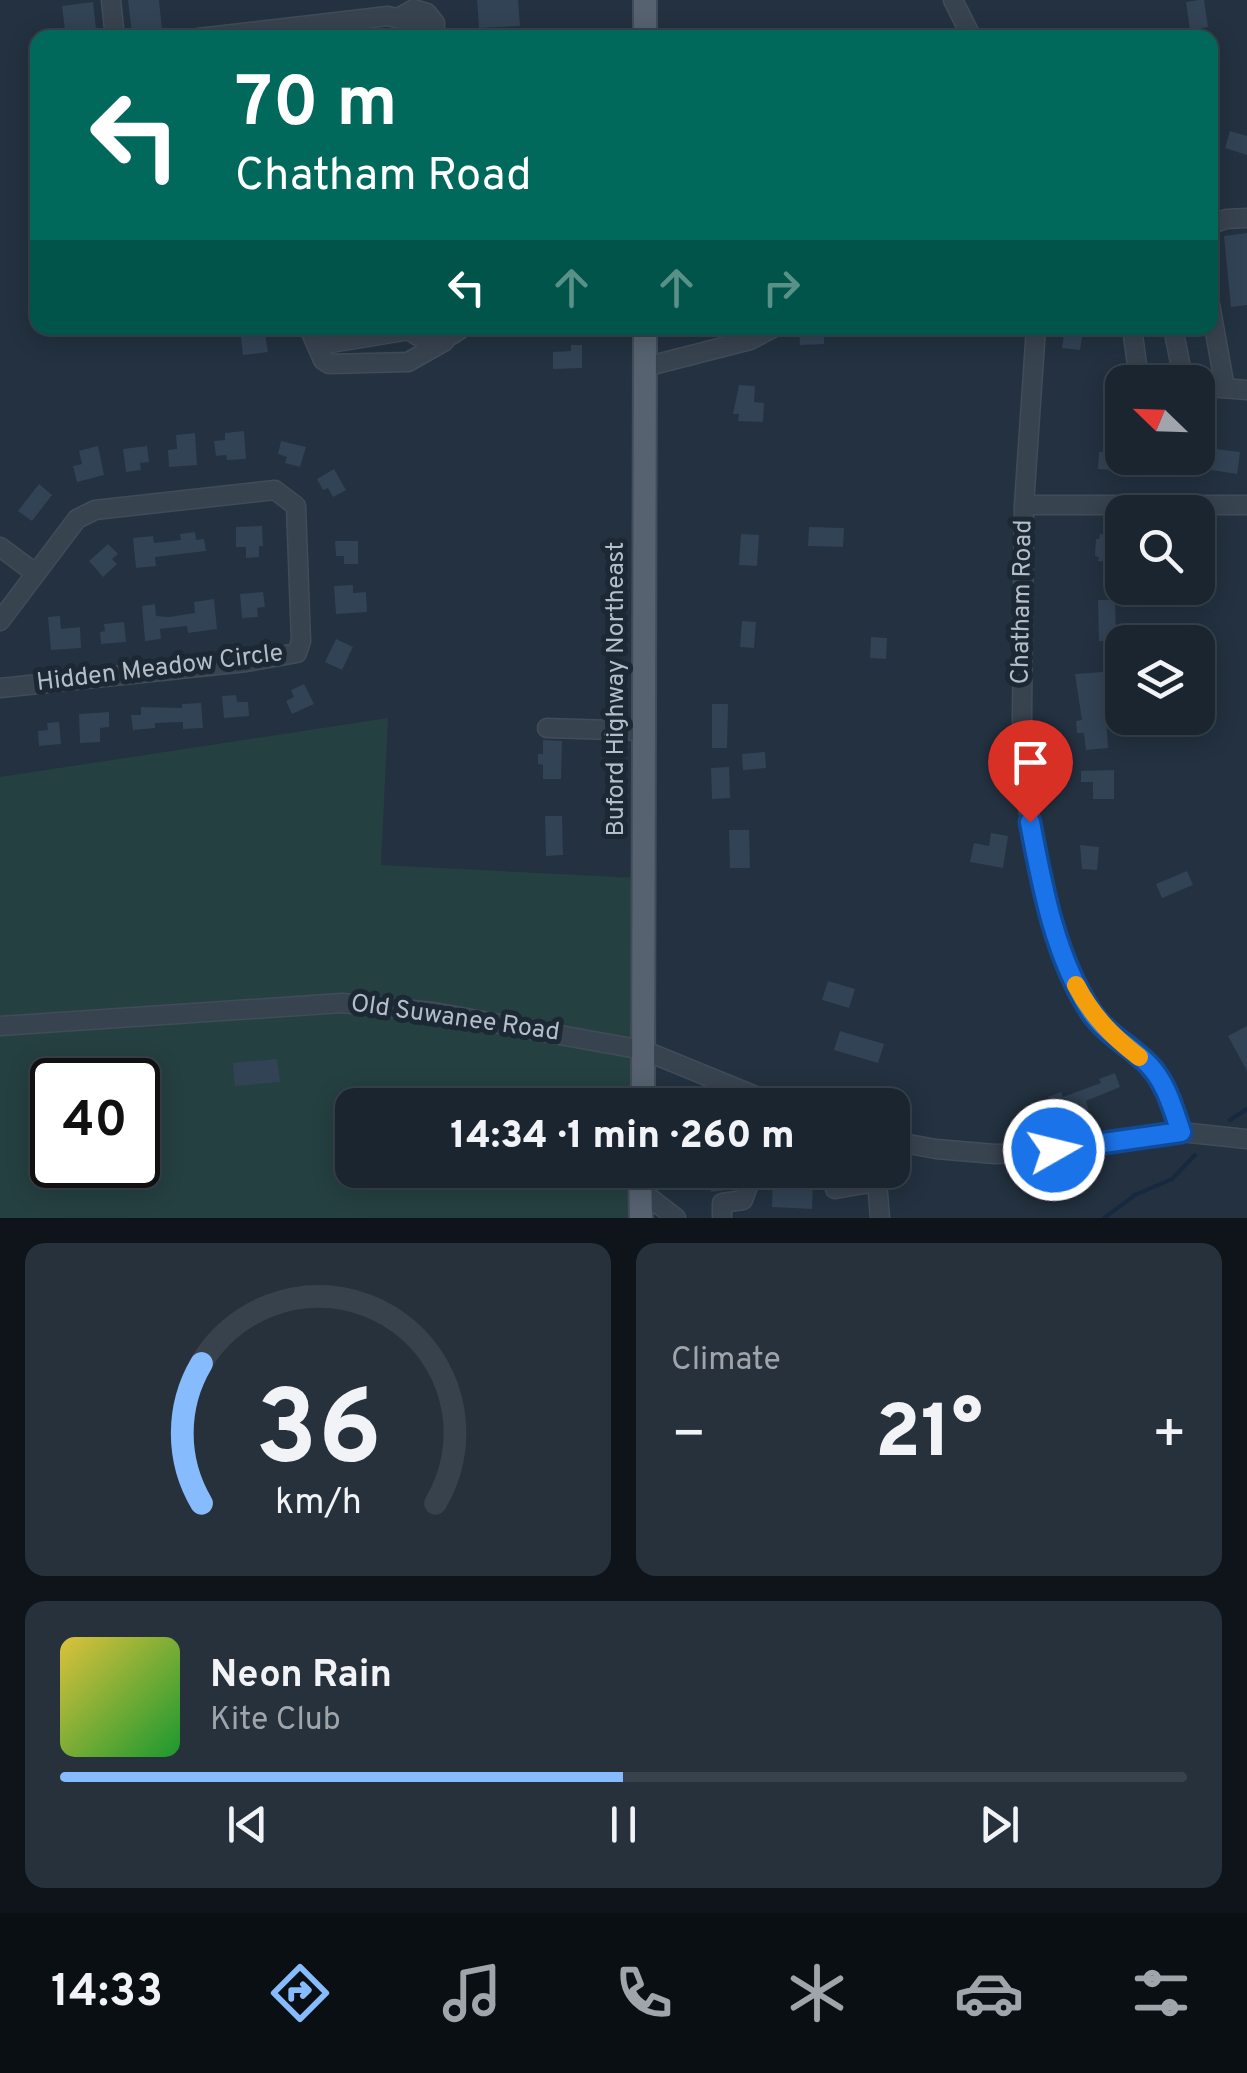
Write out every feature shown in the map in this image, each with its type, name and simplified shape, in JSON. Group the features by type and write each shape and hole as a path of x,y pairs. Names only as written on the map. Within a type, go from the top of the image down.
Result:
{"main road":[{"path":"645,0 645,30"},
{"name":"Buford Highway Northeast","path":"643,1088 646,335"},
{"path":"640,1188 641,1218"}],"street":[{"path":"111,0 114,30"},
{"path":"953,0 968,30"},
{"path":"357,29 388,16 423,30"},
{"path":"1218,222 1247,218"},
{"path":"312,335 329,364 408,362 453,335"},
{"path":"318,348 375,335"},
{"path":"415,335 445,341"},
{"path":"646,367 760,335"},
{"name":"Chatham Road","path":"1036,335 1024,505 1025,792 1046,902 1068,968 1092,1014 1109,1033 1150,1065 1168,1093 1181,1132"},
{"path":"1133,335 1137,365"},
{"path":"1174,335 1181,365"},
{"path":"1216,335 1225,388"},
{"path":"1215,387 1247,390"},
{"name":"Hidden Meadow Circle","path":"0,620 78,518 95,510 275,490 296,506 301,641 296,653 246,662 0,688"},
{"path":"1024,505 1247,505"},
{"path":"0,547 36,573"},
{"path":"546,728 644,731"},
{"name":"Old Suwanee Road","path":"0,1026 342,1003 434,1012 643,1050 736,1088"},
{"path":"910,1143 995,1154 1181,1132 1247,1139"},
{"path":"648,1188 676,1218"},
{"path":"722,1218 722,1203 744,1200 748,1188"},
{"path":"876,1188 880,1218"}],"green space":[{"path":"388,718 381,865 638,878 637,1088 335,1088 335,1188 636,1188 636,1218 0,1218 0,777"}],"building":[{"path":"128,0 159,0 162,30 132,30"},
{"path":"477,0 518,0 520,26 479,28"},
{"path":"1204,0 1208,27 1190,30 1186,2"},
{"path":"93,2 96,30 65,30 62,6"},
{"path":"1230,131 1247,136 1247,155 1225,148"},
{"path":"1247,233 1247,305 1231,307 1224,236"},
{"path":"241,335 265,335 268,352 243,355"},
{"path":"799,335 824,335 824,344 800,345"},
{"path":"1064,335 1082,335 1080,350 1062,348"},
{"path":"571,345 582,345 582,368 553,369 553,352 571,351"},
{"path":"739,385 755,386 754,402 764,403 763,422 738,421 739,414 733,414"},
{"path":"244,431 246,459 216,456 214,441 225,440 225,433"},
{"path":"195,433 197,465 169,467 168,450 177,449 176,435"},
{"path":"281,441 306,447 300,467 285,463 287,457 278,454"},
{"path":"98,446 104,475 77,482 73,466 82,464 79,451"},
{"path":"147,446 149,462 140,463 141,470 126,472 123,449"},
{"path":"1215,449 1240,452 1237,474 1215,471"},
{"path":"1099,452 1105,452 1105,470 1098,469"},
{"path":"334,469 346,490 333,497 317,479"},
{"path":"39,484 52,495 32,521 18,511"},
{"path":"262,526 259,557 246,558 246,547 236,547 236,527"},
{"path":"809,527 844,528 843,547 808,546"},
{"path":"195,532 196,540 204,539 206,551 155,557 156,566 136,568 133,538 153,536 154,543 181,540 180,534"},
{"path":"741,534 759,535 757,566 739,565"},
{"path":"1100,534 1105,534 1105,561 1095,556"},
{"path":"335,541 358,541 358,564 344,564 344,556 336,556"},
{"path":"108,544 118,554 112,559 117,564 103,577 89,561"},
{"path":"353,585 353,593 366,592 367,612 336,614 334,586"},
{"path":"263,592 265,607 257,608 258,617 242,618 240,594"},
{"path":"214,599 217,629 188,633 187,626 160,629 161,639 145,641 142,606 155,604 156,616 169,617 195,613 194,602"},
{"path":"1098,600 1105,600 1105,605 1115,605 1116,625 1105,625 1105,641 1099,641"},
{"path":"60,616 61,629 80,627 81,648 51,650 48,617"},
{"path":"742,621 756,622 754,648 740,647"},
{"path":"124,622 126,642 101,644 104,624"},
{"path":"871,637 887,638 886,659 870,658"},
{"path":"336,639 353,647 342,670 325,662"},
{"path":"1103,672 1108,748 1086,750 1084,733 1077,733 1076,721 1082,720 1075,674"},
{"path":"304,684 314,704 292,714 286,701 294,697 291,690"},
{"path":"236,695 237,702 248,702 249,716 224,718 222,696"},
{"path":"201,703 203,728 183,729 183,722 155,723 155,728 133,730 131,715 141,715 141,707 182,708 182,704"},
{"path":"712,704 728,704 727,748 712,748"},
{"path":"109,712 109,727 100,728 100,742 80,743 79,714"},
{"path":"59,722 61,744 39,746 38,731 48,730 47,723"},
{"path":"543,740 562,741 561,779 543,779 538,754 543,754"},
{"path":"765,752 766,768 743,770 742,754"},
{"path":"729,767 730,798 712,799 711,768"},
{"path":"1114,770 1114,799 1093,799 1093,782 1081,782 1081,771"},
{"path":"545,816 562,816 563,855 546,856"},
{"path":"729,830 749,830 750,868 730,868"},
{"path":"991,833 1008,836 1003,868 970,862 974,843 989,846"},
{"path":"1080,845 1099,847 1097,870 1082,869"},
{"path":"1187,871 1193,885 1162,898 1156,884"},
{"path":"828,981 855,989 849,1008 822,1000"},
{"path":"1247,1026 1247,1071 1228,1036"},
{"path":"840,1031 884,1044 878,1063 834,1050"},
{"path":"277,1059 280,1082 235,1086 233,1063"},
{"path":"1115,1073 1120,1087 1086,1101 1089,1110 1066,1118 1063,1109 1053,1113 1048,1097 1061,1092 1063,1097 1101,1083 1099,1079"},
{"path":"773,1188 813,1188 812,1209 772,1207"}],"waterway":[{"path":"1230,1120 1247,1109"},
{"path":"1104,1218 1135,1195 1172,1179 1195,1155"}],"slow traffic":[{"path":"1076,985 1092,1014 1139,1057"}],"route":[{"path":"1030,822 1046,902 1078,990 1109,1033 1150,1065 1168,1093 1181,1132 1054,1150"}]}
